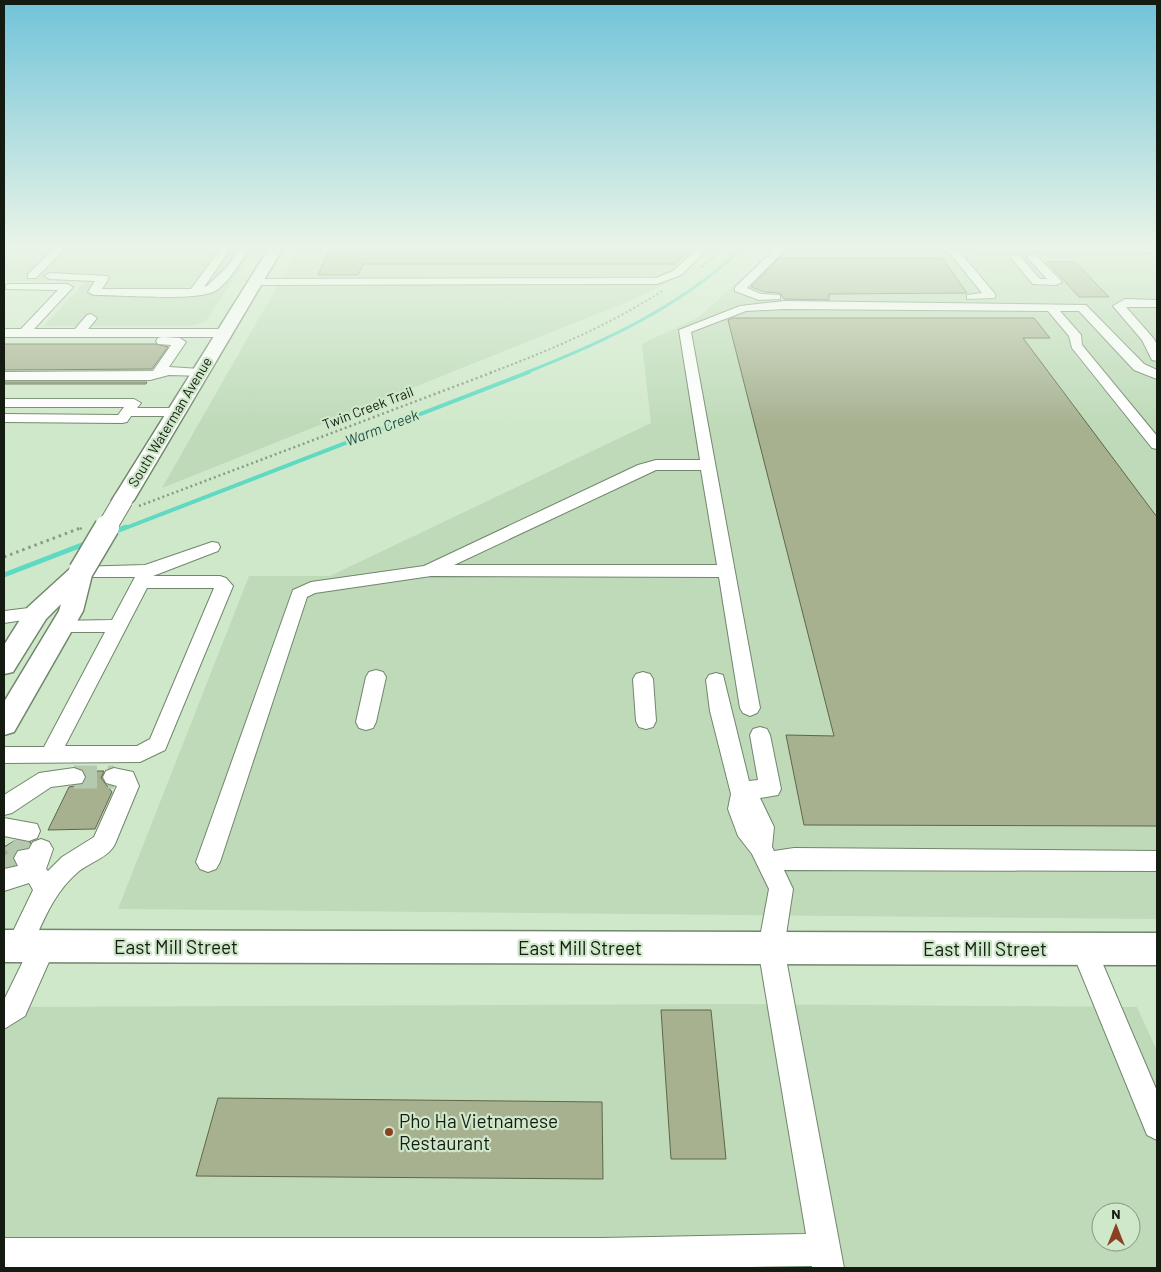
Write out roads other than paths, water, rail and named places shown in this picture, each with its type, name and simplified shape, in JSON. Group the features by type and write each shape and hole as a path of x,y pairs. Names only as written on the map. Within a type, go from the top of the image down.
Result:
{"main road":[{"name":"South Waterman Avenue","path":"4,665 36,613 81,571 128,504 176,412 240,307"},
{"name":"South Waterman Avenue","path":"4,724 71,611 81,571"},
{"path":"4,692 49,618 44,613 36,613"},
{"name":"East Mill Street","path":"22,946 1157,949"}],"street":[{"path":"24,333 47,307"},
{"path":"750,708 685,330 744,308 751,307"},
{"path":"1052,307 1076,335 1076,345 1157,445"},
{"path":"1082,307 1139,367 1157,375"},
{"path":"1120,307 1148,339 1157,357"},
{"path":"58,333 71,318"},
{"path":"78,333 91,318"},
{"path":"4,333 224,333"},
{"path":"4,341 180,342 158,373"},
{"path":"4,376 150,376 169,371 200,373"},
{"path":"4,403 134,403 122,420 4,418"},
{"path":"128,412 176,412"},
{"path":"428,571 643,468 656,465 708,465"},
{"path":"50,755 144,576 212,547"},
{"path":"208,862 299,594 311,588 428,571 726,570"},
{"path":"4,755 140,754 158,744 224,586 220,582 81,571"},
{"path":"4,617 36,613"},
{"path":"62,626 118,626"},
{"path":"366,722 376,677"},
{"path":"643,679 646,722"},
{"path":"4,1254 602,1254 827,1259 772,948 780,889 764,854 746,828 739,809 741,792 720,711 716,680"},
{"path":"741,792 770,789 760,735"},
{"path":"4,1016 16,1007 22,946 17,846 47,780 74,777"},
{"path":"17,846 70,864 103,844 128,786 125,778 114,777"},
{"path":"764,854 794,858 1157,861"},
{"path":"1084,949 1157,1124"}],"waterway":[{"name":"Warm Creek","path":"525,373 612,335 663,307"},
{"name":"Warm Creek","path":"123,529 529,372"},
{"name":"Warm Creek","path":"114,532 126,527"},
{"name":"Warm Creek","path":"4,575 87,543"}],"tunnel":[{"path":"74,777 114,777"},
{"path":"14,841 26,858"},
{"path":"4,856 12,867"}],"place":[{"name":"Pho Ha Vietnamese Restaurant","path":"389,1132"}]}
